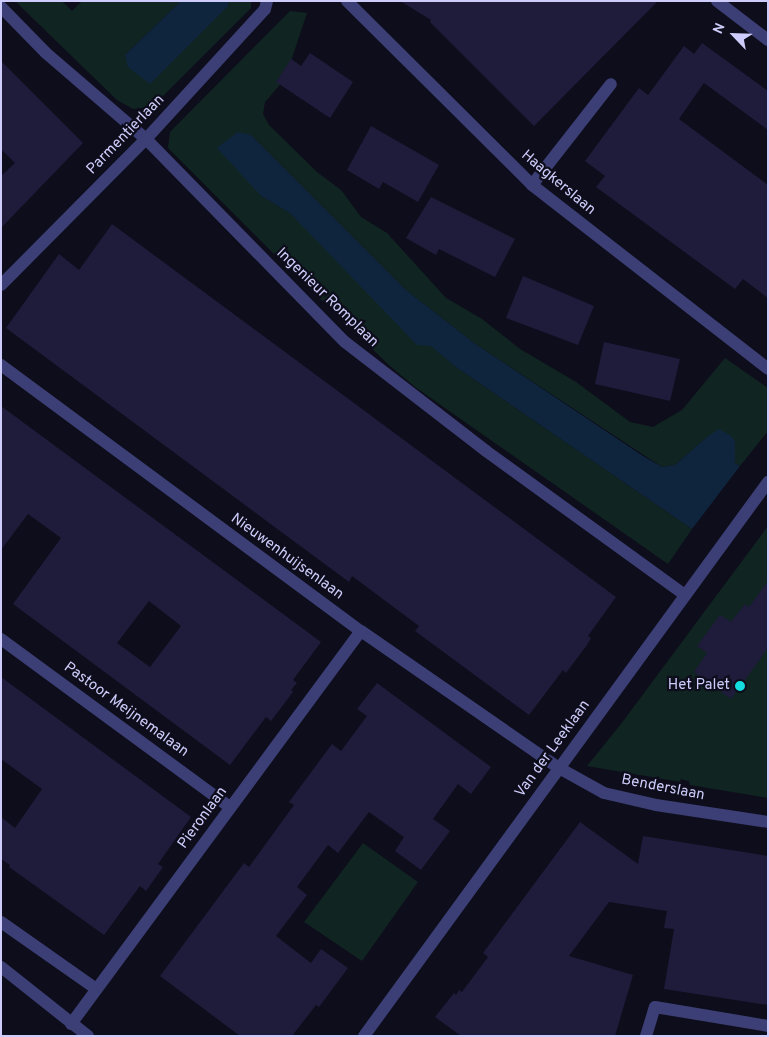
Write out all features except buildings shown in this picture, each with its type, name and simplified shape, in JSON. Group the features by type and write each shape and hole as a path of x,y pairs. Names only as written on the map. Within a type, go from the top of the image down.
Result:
{"street":[{"name":"Parmentierlaan","path":"1,285 146,139 265,9 267,1"},
{"name":"Haagkerslaan","path":"346,1 532,186 768,369"},
{"path":"716,1 768,40"},
{"name":"Ingenieur Romplaan","path":"1,7 46,54 146,139 345,342 486,451 685,595"},
{"path":"532,186 611,84"},
{"name":"Nieuwenhuijsenlaan","path":"1,365 361,631 559,768"},
{"name":"Van der Leeklaan","path":"364,1036 768,482"},
{"name":"Pieronlaan","path":"70,1024 361,631"},
{"name":"Pastoor Meijnemalaan","path":"1,639 230,807"},
{"name":"Benderslaan","path":"559,768 604,793 656,805 768,822"},
{"path":"1,922 95,988"},
{"path":"1,967 70,1024 88,1036"},
{"path":"646,1036 655,1008 768,1026"}],"green space":[{"path":"15,1 62,1 72,11 82,1 181,1 125,55 228,6 229,1 251,1 251,8 152,107 133,109 117,100"},
{"path":"290,11 307,13 285,79 265,102 263,114 269,125 317,172 341,190 361,217 387,233 446,298 482,319 520,349 576,382 630,422 653,427 682,410 725,358 768,388 768,431 740,466 735,463 735,441 707,437 675,465 662,467 474,343 406,290 251,135 261,196 290,213 456,367 692,529 668,564 415,387 390,366 286,266 168,148 170,132"},
{"path":"768,526 768,798 690,785 689,781 680,779 681,782 587,766 621,724"},
{"path":"363,843 418,882 362,961 304,922"}],"water":[{"path":"181,1 229,1 228,6 150,84 128,67 125,55"},
{"path":"238,132 251,135 406,290 474,343 643,456 662,467 675,465 719,429 730,435 735,441 735,463 740,466 692,529 456,367 431,346 417,345 290,213 261,196 217,148"}],"place":[{"name":"Het Palet","path":"740,686"}]}
